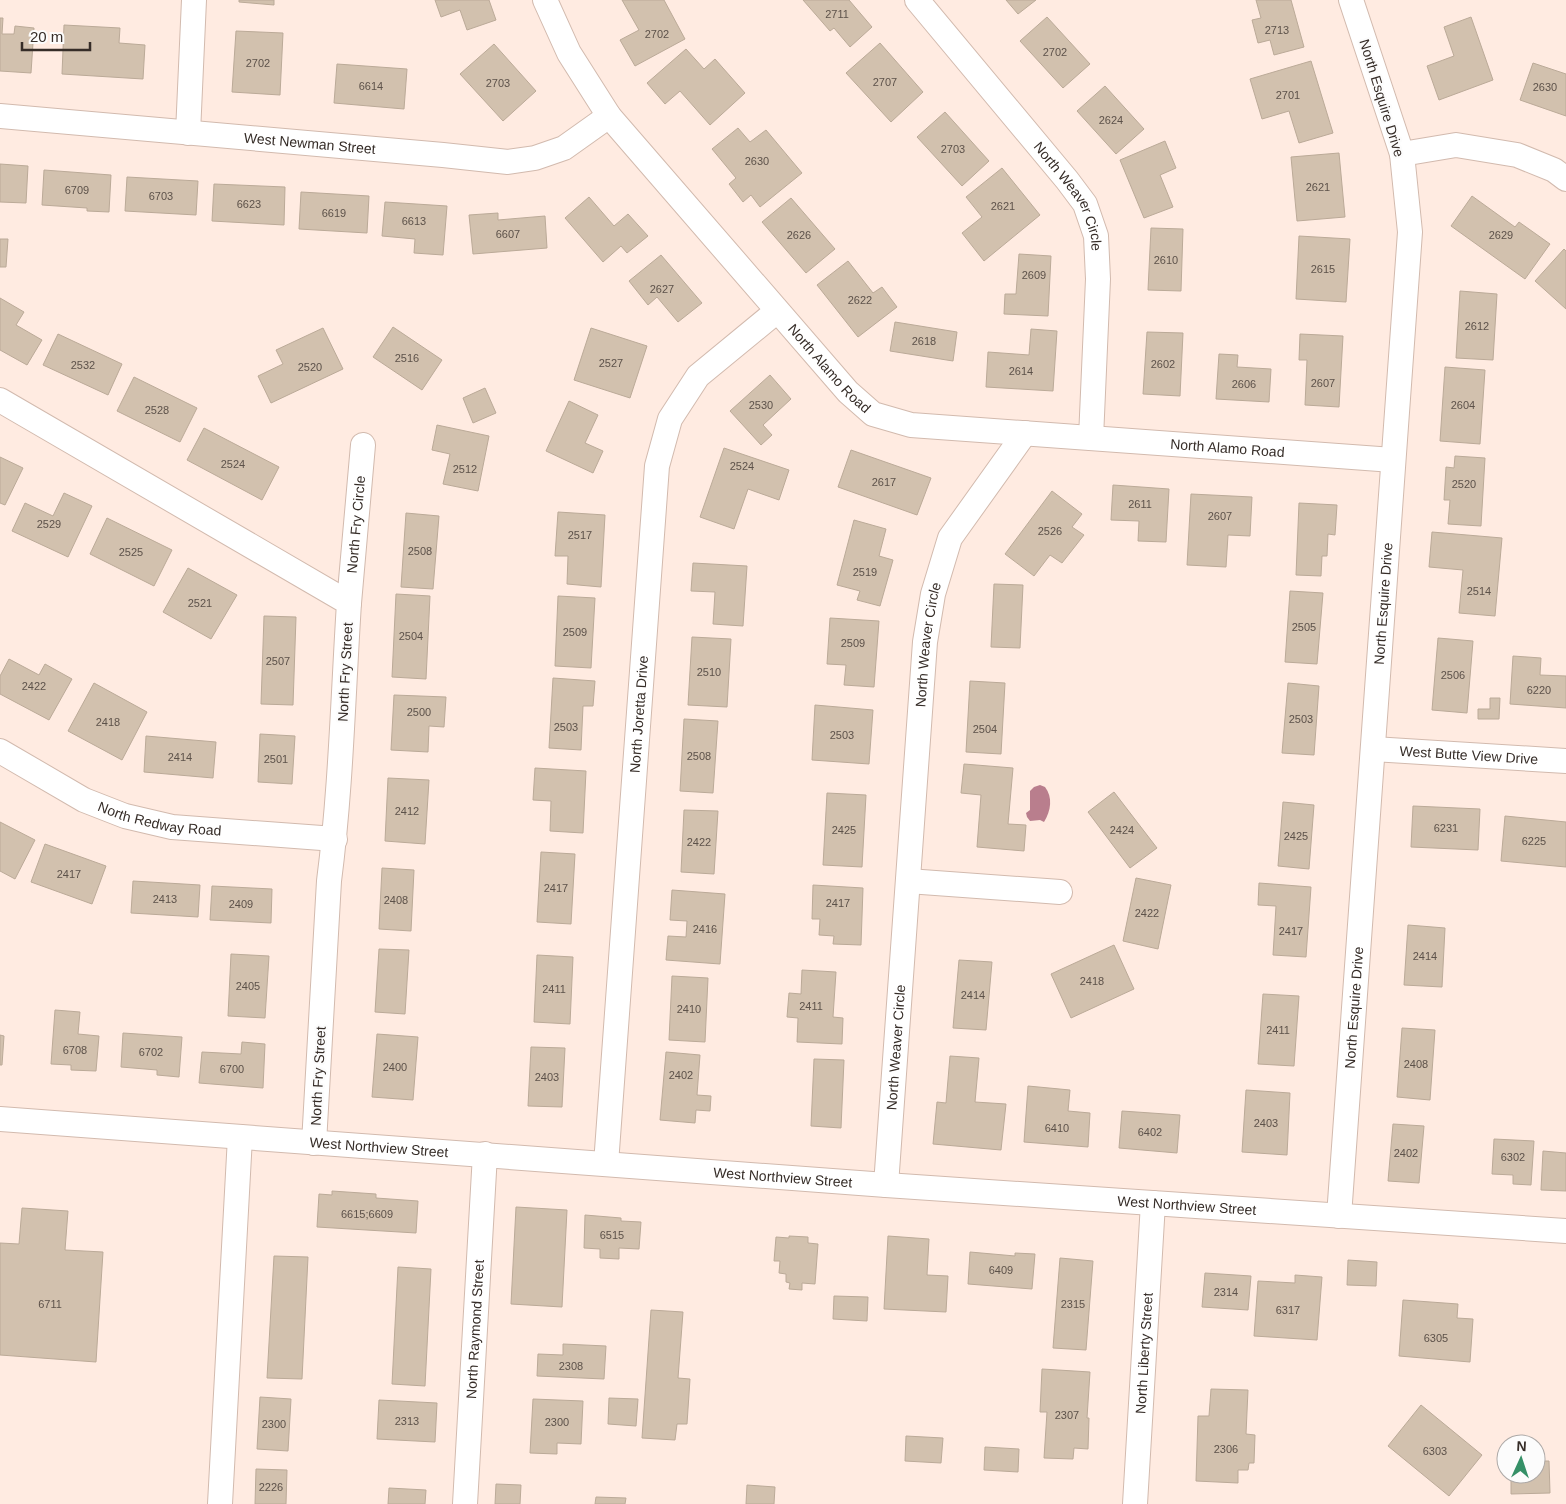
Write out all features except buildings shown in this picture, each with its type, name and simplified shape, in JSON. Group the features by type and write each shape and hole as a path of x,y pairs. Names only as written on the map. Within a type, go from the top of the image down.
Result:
{"street":[{"path":"188,133 194,0"},
{"name":"North Alamo Road","path":"545,0 569,54 609,116 848,392 873,414 911,424 1394,460"},
{"name":"North Weaver Circle","path":"917,0 1067,180 1084,204 1096,236 1098,279 1091,438"},
{"name":"North Esquire Drive","path":"1339,1216 1410,232 1402,154 1351,0"},
{"name":"West Newman Street","path":"0,116 508,162 535,158 564,148 609,116"},
{"path":"1402,154 1456,144 1517,155 1554,170 1566,179"},
{"name":"North Joretta Drive","path":"606,1164 657,466 670,419 698,376 777,311"},
{"name":"North Fry Street","path":"0,400 349,603 335,839 329,881 314,1143"},
{"name":"North Weaver Circle","path":"886,1184 925,642 933,594 950,538 1025,433"},
{"name":"North Fry Circle","path":"349,603 362,445"},
{"name":"West Butte View Drive","path":"1373,749 1566,762"},
{"name":"North Redway Road","path":"0,751 84,800 125,816 172,827 335,839"},
{"path":"908,881 1060,892"},
{"name":"West Northview Street","path":"0,1119 606,1164 1566,1231"},
{"path":"220,1504 240,1137"},
{"name":"North Raymond Street","path":"465,1504 485,1154"},
{"name":"North Liberty Street","path":"1135,1504 1153,1203"}],"shaded area":[{"path":"1040,785 1048,791 1050,804 1048,813 1044,822 1040,820 1030,821 1026,813 1030,810 1030,791"}]}
